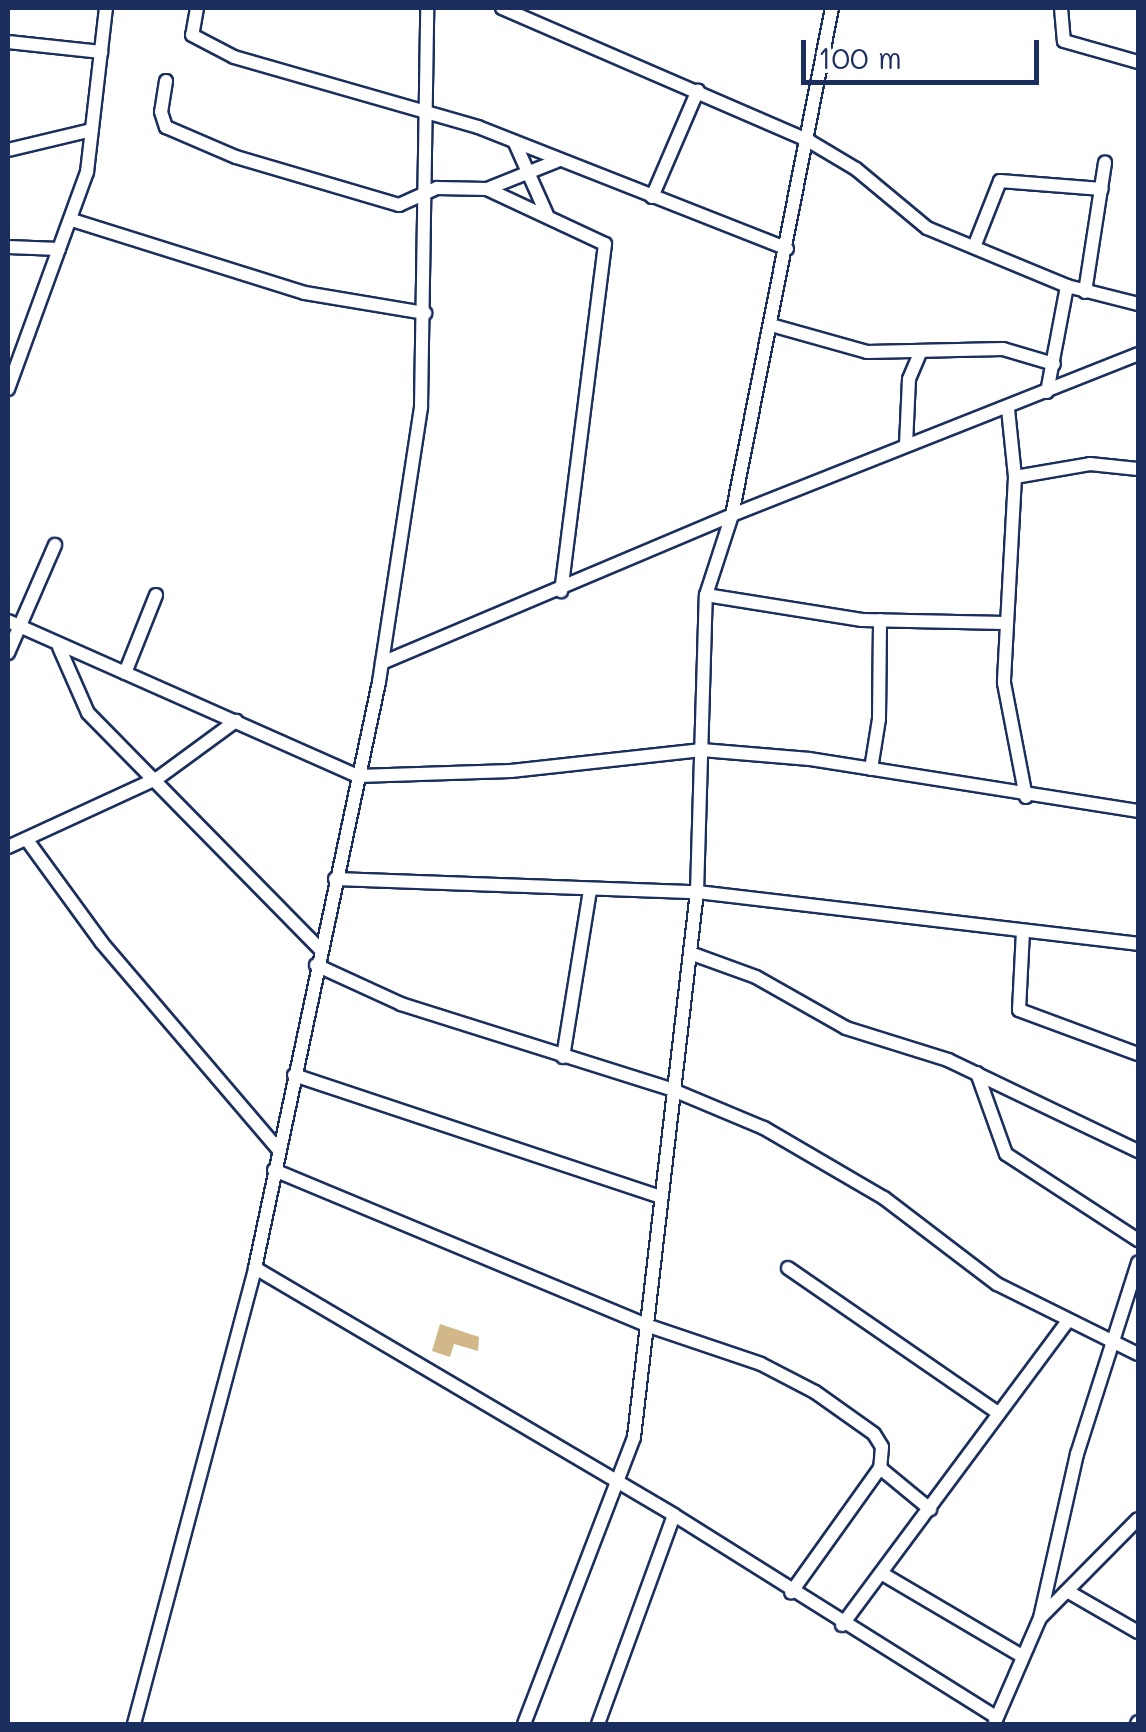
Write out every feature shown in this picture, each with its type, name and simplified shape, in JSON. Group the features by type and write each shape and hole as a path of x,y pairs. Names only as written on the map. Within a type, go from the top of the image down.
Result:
{"street":[{"path":"8,389 72,220 92,130 106,8"},
{"path":"197,8 190,30 197,41 349,94 423,111 786,249"},
{"path":"134,1724 255,1268 382,663 421,407 428,192 423,111 428,8"},
{"path":"502,8 808,141 856,169 927,228 1066,286 1138,304"},
{"path":"524,1724 634,1437 697,892 706,595 732,514 832,8"},
{"path":"1061,8 1064,42 1138,62"},
{"path":"8,42 101,52"},
{"path":"166,82 162,120 187,139 386,202 408,205 428,192 452,186 487,189 600,239 608,252 561,591"},
{"path":"652,198 698,90"},
{"path":"8,150 92,130"},
{"path":"514,144 548,217"},
{"path":"487,189 557,161"},
{"path":"1086,292 1104,163"},
{"path":"974,248 1000,180 1102,189"},
{"path":"72,220 305,293 425,313"},
{"path":"8,247 59,249"},
{"path":"1047,392 1066,286"},
{"path":"771,325 867,352 1004,350 1054,364"},
{"path":"906,445 908,379 920,353"},
{"path":"382,663 561,591 732,514 1008,409 1138,354"},
{"path":"1008,409 1015,478 1005,624 1006,697 1026,797"},
{"path":"1015,478 1090,464 1138,469"},
{"path":"8,653 14,624 56,545"},
{"path":"125,673 156,595"},
{"path":"706,595 880,620 1005,624"},
{"path":"871,769 879,719 880,620"},
{"path":"14,624 358,776 511,771 702,750 871,769 1026,797 1138,810"},
{"path":"59,646 88,713 158,778 260,895 320,948"},
{"path":"8,846 158,778 236,722"},
{"path":"26,840 102,943 278,1149"},
{"path":"335,880 697,892 1138,944"},
{"path":"562,1057 590,891"},
{"path":"1022,931 1020,1010 1138,1054"},
{"path":"690,953 756,977 834,1023 977,1073 1138,1151"},
{"path":"316,965 401,1004 673,1090 808,1151 884,1198 997,1284 1138,1354"},
{"path":"977,1073 1006,1154 1138,1240"},
{"path":"294,1075 660,1197"},
{"path":"274,1170 646,1325 760,1364 815,1392 874,1434 882,1447 880,1468 791,1593"},
{"path":"255,1268 674,1515 995,1721 1040,1618 1110,1342 1138,1263"},
{"path":"788,1268 997,1412"},
{"path":"842,1625 1067,1322"},
{"path":"880,1468 930,1508"},
{"path":"598,1724 674,1515"},
{"path":"1040,1618 1138,1519"},
{"path":"881,1573 1022,1656"},
{"path":"1066,1591 1138,1632"}],"building":[{"path":"440,1324 479,1337 478,1351 454,1344 450,1357 432,1351"}]}
